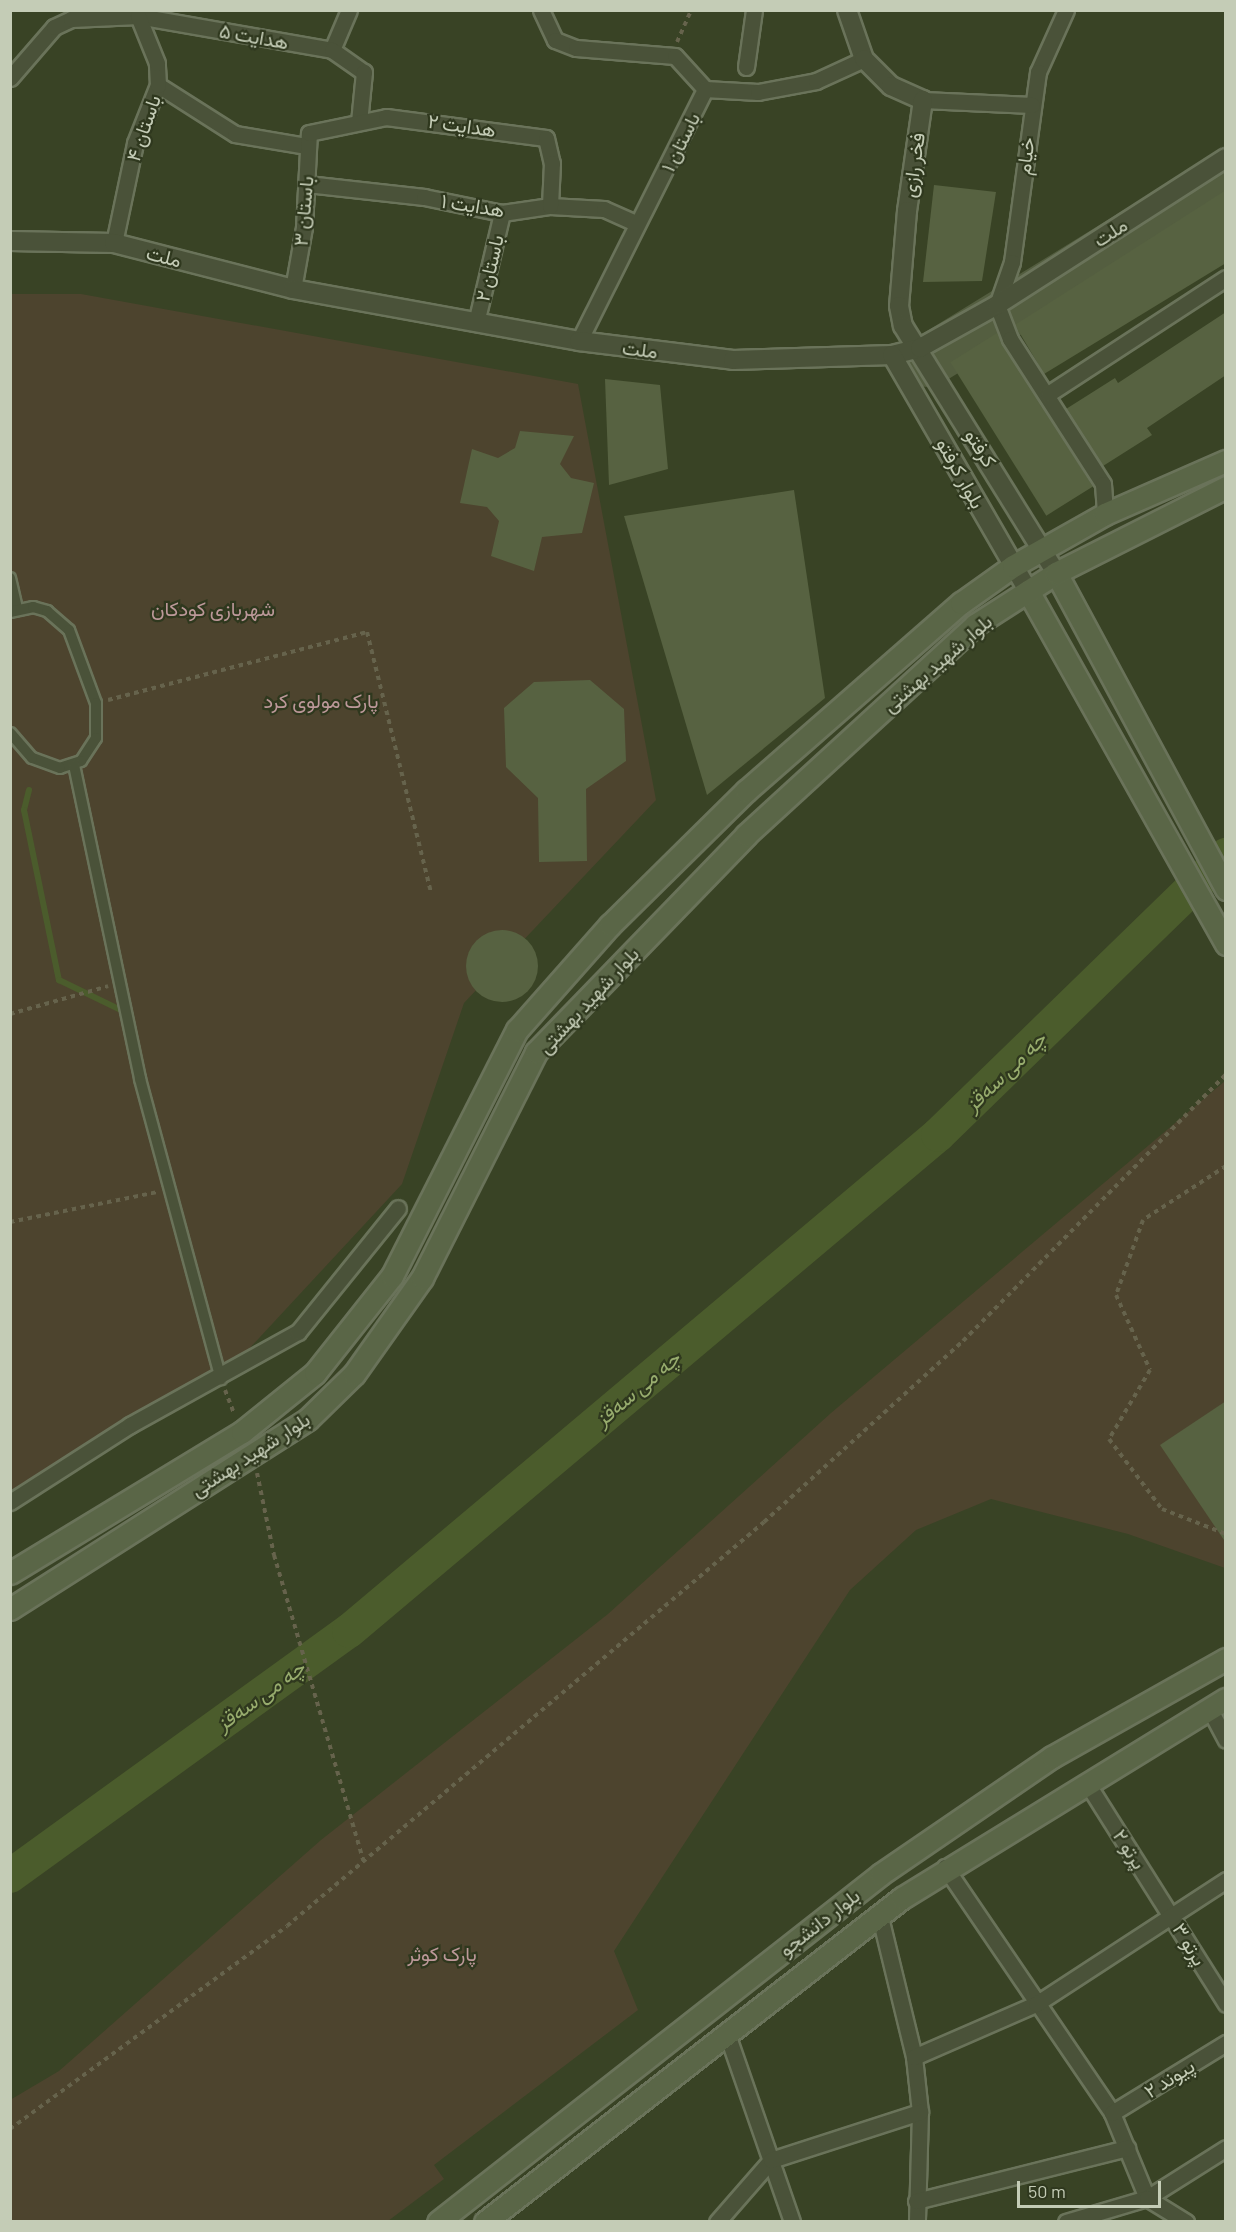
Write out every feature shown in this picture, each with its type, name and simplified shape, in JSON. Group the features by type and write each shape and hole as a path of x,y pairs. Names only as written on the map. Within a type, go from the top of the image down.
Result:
{"main road":[{"name":"بلوار شهید بهشتی","path":"10,1574 242,1432 315,1373 392,1276 456,1142 525,1022 610,925 746,792 961,603 1013,566 1042,547 1105,514 1226,461"},
{"name":"بلوار شهید بهشتی","path":"10,1609 308,1419 354,1374 409,1298 452,1225 488,1141 537,1052 746,835 975,626 1056,573 1226,487"},
{"path":"1056,573 1087,637 1226,889"},
{"path":"1028,591 1064,648 1226,944"},
{"name":"بلوار دانشجو","path":"438,2222 881,1874 1052,1757 1226,1659"},
{"name":"بلوار دانشجو","path":"488,2221 726,2031 880,1917 902,1898 945,1868 1217,1703"},
{"path":"881,1874 902,1898"}],"street":[{"path":"332,50 349,10"},
{"path":"541,10 555,40 576,48 675,56 705,89"},
{"path":"746,67 754,10"},
{"path":"847,10 864,59 891,86 923,100 1032,105"},
{"name":"خیام","path":"997,305 1012,262 1032,105 1051,34 1066,10"},
{"name":"هدایت ۵","path":"10,78 54,27 71,18 138,13 332,50 364,72 359,122"},
{"name":"باستان ۴","path":"114,243 133,152 158,85 157,63 138,13"},
{"name":"باستان ۱","path":"579,341 705,89 758,92 805,83 864,59"},
{"path":"158,85 235,134 308,139"},
{"name":"فخر رازی","path":"920,348 903,326 899,306 923,100"},
{"name":"هدایت ۲","path":"308,139 359,122 418,119 546,138 552,163 550,206"},
{"name":"باستان ۳","path":"293,289 307,184 308,139"},
{"name":"ملت","path":"10,241 114,243 293,289 579,341 733,360 892,355 920,348 997,305 1226,158"},
{"name":"هدایت ۱","path":"307,184 424,197 502,213 550,206 604,209 637,224"},
{"name":"باستان ۲","path":"476,323 502,213"},
{"path":"1048,394 1226,278"},
{"path":"997,305 1010,339 1048,394 1103,484 1105,514"},
{"name":"کرفتو","path":"920,348 1056,573"},
{"name":"بلوار کرفتو","path":"892,355 1028,591"},
{"path":"10,578 14,610 47,611 69,630 96,703 96,738 74,765 60,768 32,758 10,733"},
{"path":"74,765 121,982 170,1189 220,1379"},
{"path":"10,1502 130,1425 220,1379 298,1332 398,1208"},
{"path":"1217,1703 1226,1740"},
{"name":"پرتو ۲","path":"1086,1783 1173,1916"},
{"path":"945,1868 1112,2113 1148,2198 1186,2222"},
{"path":"914,2057 1036,2004 1226,1880"},
{"name":"پرتو ۳","path":"1173,1916 1226,2004"},
{"path":"880,1917 914,2057 920,2112 917,2222"},
{"path":"726,2031 792,2222"},
{"name":"پیوند ۲","path":"1112,2113 1226,2043"},
{"path":"717,2222 771,2160 920,2112"},
{"path":"916,2202 1127,2148"},
{"path":"1065,2222 1148,2198 1226,2148"}],"path":[{"path":"675,56 691,10"},
{"path":"96,703 368,632 431,893"},
{"path":"10,1014 121,982"},
{"path":"10,2129 278,1933 772,1514 963,1341 1226,1074"},
{"path":"1226,1166 1143,1220 1116,1295 1149,1370 1109,1439 1162,1509 1226,1534"},
{"path":"10,1222 170,1189"},
{"path":"253,1454 274,1555 363,1860"}],"green space":[{"name":"پارک مولوی کرد","path":"11,294 81,294 578,384 656,800 464,1003 402,1184 221,1379 11,1492"},
{"name":"پارک کوثر","path":"1225,1081 1225,1568 1128,1534 991,1499 916,1530 850,1590 614,1951 638,2010 434,2165 444,2179 388,2221 11,2221 10,2100 59,2071 321,1840 608,1614 831,1413"}],"building":[{"path":"934,185 996,192 982,281 923,282"},
{"path":"1226,190 1226,263 1044,374 1015,325"},
{"path":"1226,312 1226,375 1147,428 1152,435 1103,466 1066,409 1115,378 1118,383"},
{"path":"997,333 1093,486 1046,516 950,362"},
{"path":"605,379 660,385 668,469 609,485"},
{"path":"520,431 574,436 560,464 571,478 594,483 582,533 542,537 534,571 491,556 499,521 487,507 460,503 472,449 498,458 515,448"},
{"path":"794,490 825,698 707,795 624,516"},
{"path":"590,680 624,709 626,761 586,789 587,861 539,862 538,798 506,767 504,708 534,682"},
{"path":"502,930 522,936 532,946 538,966 532,986 522,996 502,1002 482,996 472,986 466,966 472,946 482,936"},
{"path":"1226,1401 1226,1543 1160,1445"}],"waterway":[{"path":"29,790 24,810 59,980 125,1012"},
{"name":"چە می سەقز","path":"10,1876 349,1631 938,1135 1226,855"}],"taxiway":[{"path":"928,361 1226,178"}],"park label":[{"name":"شهربازی کودکان","path":"213,608"}]}
